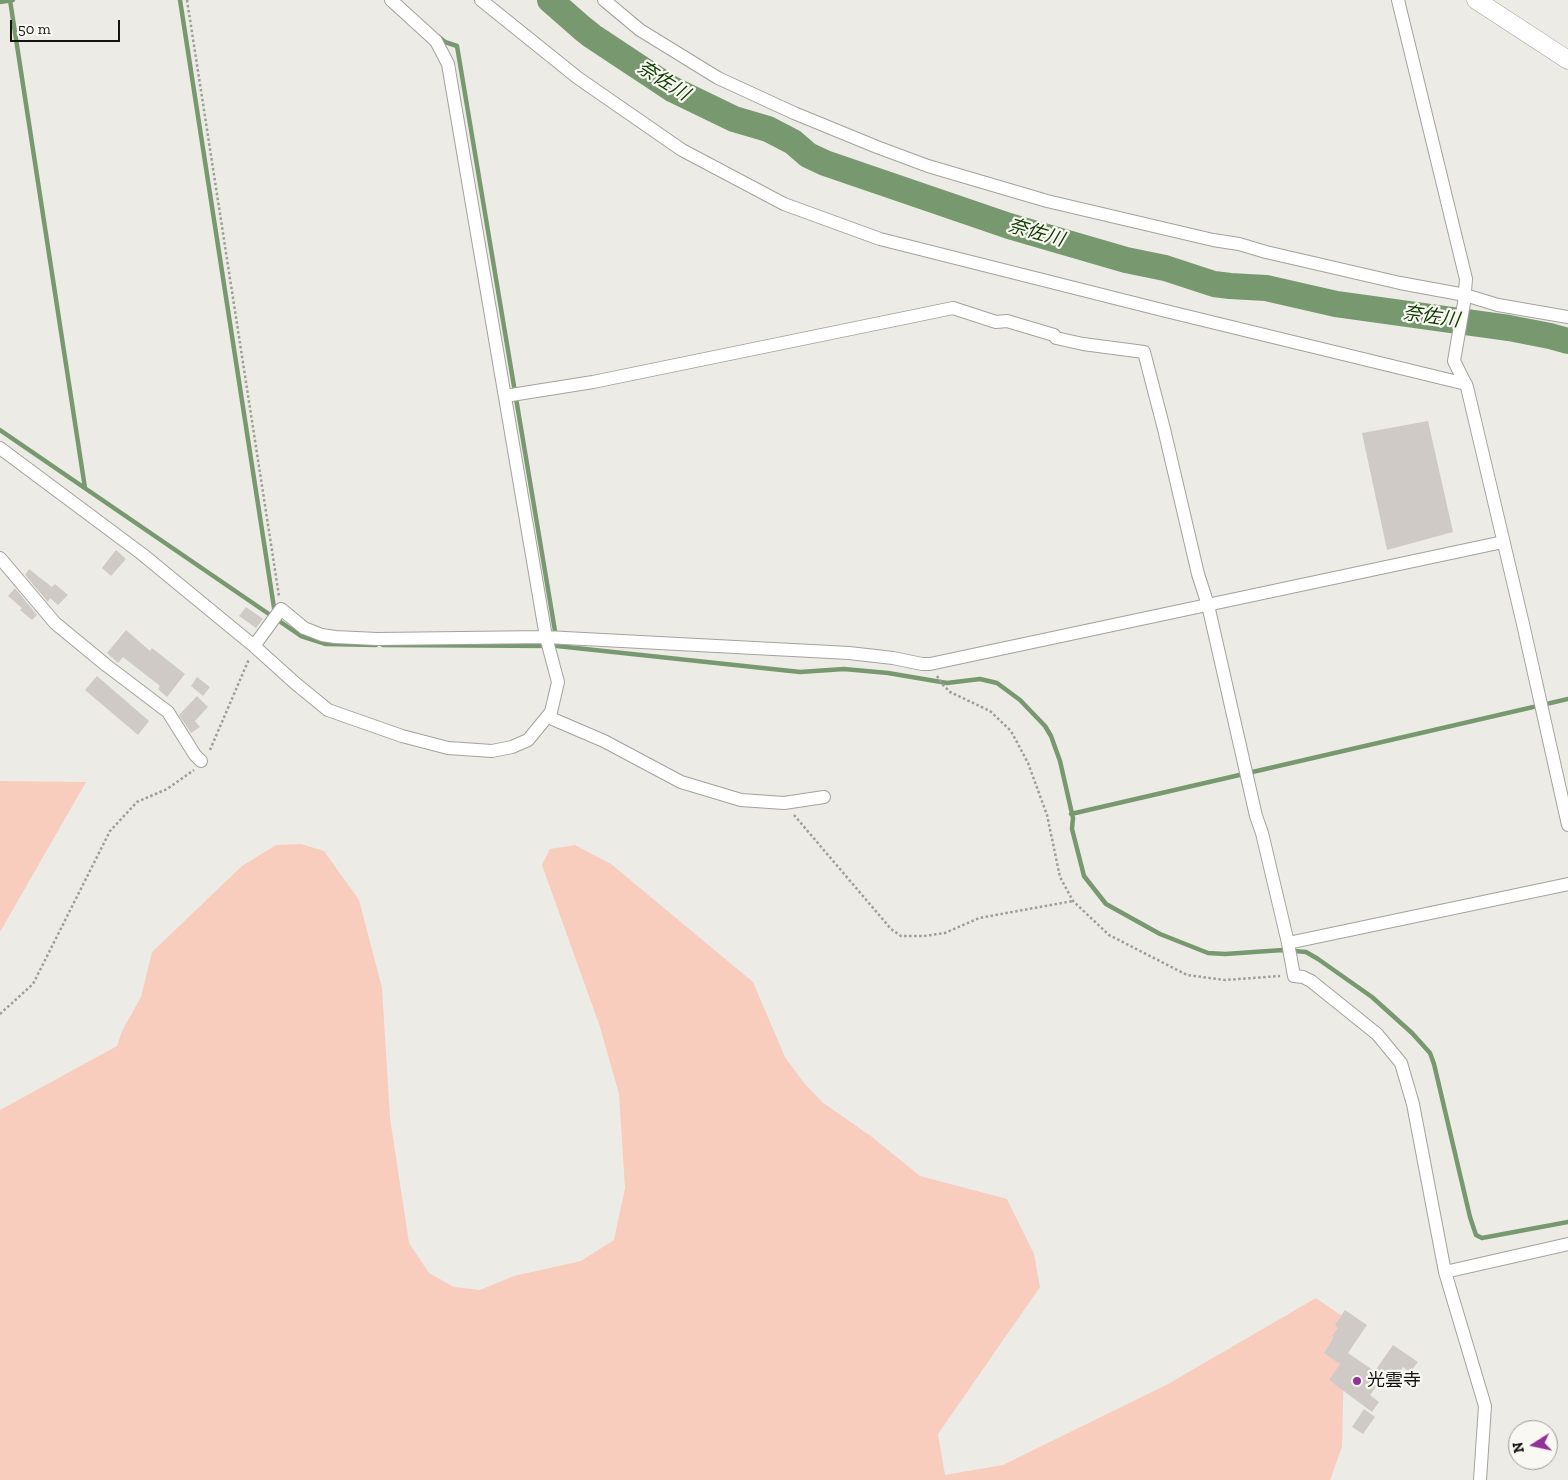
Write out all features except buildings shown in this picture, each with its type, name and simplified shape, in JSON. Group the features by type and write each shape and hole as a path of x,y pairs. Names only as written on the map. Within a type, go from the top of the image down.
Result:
{"main road":[{"path":"1476,0 1568,60"}],"street":[{"path":"0,448 119,536 254,646 294,683 328,710 402,736 448,748 492,752 512,747 528,740 551,712 558,682 546,636 448,64 436,41 391,0"},
{"path":"480,0 578,78 682,150 784,204 880,239 1466,384"},
{"path":"604,0 640,30 718,78 794,113 928,166 1047,201 1213,240 1239,244 1464,299 1568,317"},
{"path":"1398,0 1466,279 1454,361 1466,384 1568,825"},
{"path":"505,396 593,382 953,308 996,322 1007,321 1054,335 1056,338 1084,344 1144,352 1198,574 1208,606 1256,816 1262,833 1288,943 1294,976 1303,977 1310,981 1377,1034 1401,1063 1413,1104 1445,1272 1485,1406 1480,1480"},
{"path":"254,646 281,609 304,628 322,635 335,637 377,639 546,636 849,653 930,664 1503,542"},
{"path":"0,558 55,623 168,712 195,755 201,761"},
{"path":"548,717 604,742 682,782 741,800 784,803 824,797"},
{"path":"1288,943 1568,884"},
{"path":"1445,1272 1568,1244"}],"path":[{"path":"187,0 281,609"},
{"path":"0,1014 33,984 110,831 137,802 167,789 193,771 210,750 254,646"},
{"path":"930,664 942,684 950,692 990,711 1011,731 1028,763 1047,815 1060,877 1073,902 1109,935 1187,975 1225,980 1294,976"},
{"path":"784,803 891,929 901,936 924,936 945,933 979,918 1073,902"}],"shaded area":[{"path":"0,781 86,782 0,932"},
{"path":"301,844 324,851 359,900 382,988 390,1118 409,1243 429,1273 454,1287 480,1290 514,1276 581,1261 614,1240 625,1188 619,1094 600,1027 542,865 550,849 575,845 611,864 753,982 785,1057 804,1083 822,1102 872,1137 920,1176 1007,1199 1034,1254 1040,1287 938,1434 945,1475 1003,1465 1168,1384 1316,1298 1345,1318 1342,1447 1330,1480 0,1480 0,1110 117,1046 122,1031 141,997 152,952 242,866 276,845"}],"waterway":[{"path":"10,0 85,488"},
{"path":"0,2 13,0"},
{"path":"180,0 275,614"},
{"name":"奈佐川","path":"550,0 592,36 672,89 734,119 768,129 793,142 808,155 825,163 1009,226 1126,260 1165,268 1214,284 1266,288 1336,304 1509,328 1568,341"},
{"path":"439,37 445,42 457,46 556,637"},
{"path":"0,430 301,636 326,644 376,645"},
{"path":"383,645 557,646 800,672 844,669 888,673 947,683 980,679 997,683 1020,700 1045,726 1051,736 1060,761 1073,818 1072,829 1084,876 1106,904 1160,934 1208,953 1225,954 1283,950 1306,952 1318,959 1372,997 1412,1033 1430,1053 1476,1235 1482,1238 1568,1222"},
{"path":"1071,814 1568,699"}],"place":[{"name":"光雲寺","path":"1357,1381"}]}
